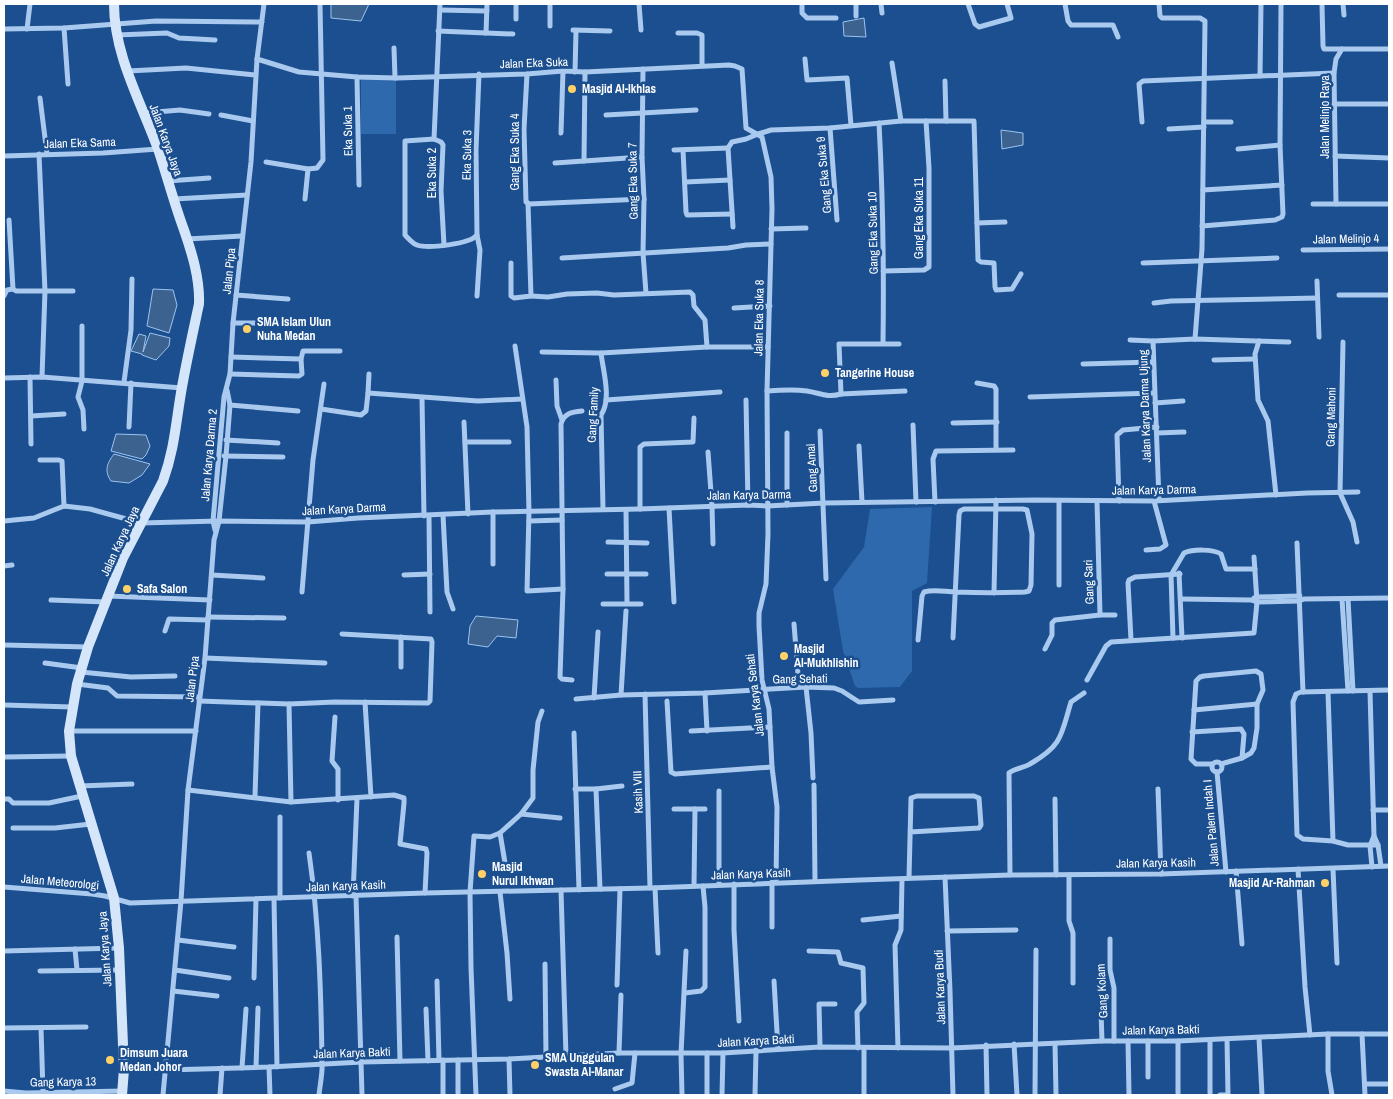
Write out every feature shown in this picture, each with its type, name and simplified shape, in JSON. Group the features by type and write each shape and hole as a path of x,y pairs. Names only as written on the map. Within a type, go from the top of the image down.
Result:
{"main road":[{"name":"Jalan Karya Jaya","path":"114,4 116,35 143,113 158,149 187,238 199,291 199,304 168,468 123,558 88,647 72,707 69,731 71,756 114,898 119,948 124,1070 123,1093"}],"street":[{"path":"27,29 30,4"},
{"name":"Jalan Pipa","path":"220,482 226,456 230,405 227,390 247,195 255,75 264,4"},
{"path":"266,162 308,169 317,168 323,160 320,4"},
{"path":"486,33 487,4"},
{"path":"516,4 516,20"},
{"path":"550,4 550,26"},
{"path":"639,4 641,30"},
{"path":"802,4 802,13 807,18 836,18"},
{"path":"856,4 856,16"},
{"path":"881,4 882,13"},
{"path":"968,4 976,25 983,27 1011,18 1007,4"},
{"path":"1065,4 1068,21 1071,24 1113,25 1118,37"},
{"path":"1159,4 1160,16 1165,19 1200,18 1205,21 1201,262 1195,339"},
{"path":"1260,76 1262,4"},
{"path":"1202,226 1279,219 1282,217 1284,211 1280,145 1281,4"},
{"path":"1322,4 1324,49 1389,48"},
{"path":"1343,4 1344,15"},
{"path":"440,7 487,11"},
{"name":"Eka Suka 2","path":"440,7 434,139 443,145 441,191 444,245"},
{"path":"4,29 64,28 156,21 262,22"},
{"path":"64,28 68,84"},
{"path":"575,72 574,30 610,31"},
{"path":"438,31 512,34"},
{"path":"116,35 167,33 178,38 215,40"},
{"path":"678,33 697,33 703,36 702,65"},
{"path":"394,48 395,78"},
{"name":"Jalan Melinjo Raya","path":"1336,204 1334,73 1336,59 1342,49"},
{"name":"Jalan Eka Suka","path":"257,59 288,70 357,77 395,78 729,65 742,70 746,128 758,134"},
{"path":"805,59 807,80 847,78 850,125"},
{"path":"892,63 901,121"},
{"path":"128,72 180,68 255,75"},
{"name":"Gang Eka Suka 7","path":"643,69 643,253 646,293"},
{"path":"561,133 563,71"},
{"path":"584,161 585,72"},
{"path":"1142,122 1139,84 1141,82 1334,73"},
{"name":"Eka Suka 3","path":"477,296 480,250 477,235 476,150 479,74"},
{"name":"Gang Eka Suka 4","path":"527,74 524,129 525,201 528,203 644,199"},
{"name":"Eka Suka 1","path":"357,77 359,185"},
{"path":"945,81 946,121"},
{"path":"40,98 47,154"},
{"path":"1334,104 1389,104"},
{"path":"143,113 180,110 209,114"},
{"path":"606,115 696,110"},
{"path":"221,115 253,121"},
{"path":"733,226 728,148 732,142 771,130 830,128 901,121 974,121 978,260 994,263 995,289 1012,289 1021,274"},
{"name":"Gang Eka Suka 11","path":"883,271 924,270 929,267 929,168 926,121"},
{"path":"1169,129 1231,122"},
{"name":"Gang Eka Suka 10","path":"879,123 882,197 883,343"},
{"name":"Gang Eka Suka 9","path":"830,128 837,220"},
{"name":"Jalan Eka Suka 8","path":"758,134 762,137 771,177 772,229 767,391 767,506"},
{"path":"434,139 405,141 404,233 406,237 417,245 444,245 472,240 477,235"},
{"path":"1238,149 1280,145"},
{"path":"674,150 728,148"},
{"name":"Jalan Eka Sama","path":"4,156 158,149"},
{"path":"683,150 686,212 688,215 732,214"},
{"path":"39,154 45,291 42,377"},
{"path":"1335,156 1389,158"},
{"path":"555,163 642,157"},
{"path":"305,199 308,169"},
{"path":"168,182 209,178"},
{"path":"685,182 730,180"},
{"path":"1203,190 1282,184"},
{"path":"174,199 247,195"},
{"path":"528,203 531,296"},
{"path":"1313,204 1389,204"},
{"path":"9,220 13,290"},
{"path":"978,223 1005,222"},
{"path":"772,229 806,228"},
{"path":"187,238 242,236"},
{"path":"562,258 771,244"},
{"name":"Jalan Melinjo 4","path":"1303,250 1389,249"},
{"path":"1143,263 1277,258"},
{"path":"511,262 511,296 514,298 596,293 614,295 687,292 692,294 694,306 705,320 706,347"},
{"path":"124,382 131,330 132,279"},
{"path":"1317,281 1319,337"},
{"path":"4,296 8,290 73,291"},
{"path":"236,295 288,299"},
{"path":"1339,295 1389,295"},
{"path":"1154,303 1166,301 1317,298"},
{"path":"734,308 770,306"},
{"path":"234,323 300,323"},
{"path":"82,326 82,380 78,397 83,410 84,428"},
{"path":"1130,340 1195,339 1289,342"},
{"name":"Jalan Karya Darma Ujung","path":"1146,550 1160,549 1166,545 1157,501 1157,427 1153,341"},
{"path":"1259,341 1256,347 1255,359 1258,400 1269,424 1276,495"},
{"name":"Gang Mahoni","path":"1340,492 1343,342"},
{"path":"841,394 839,344 899,344"},
{"path":"515,346 527,427 529,512 527,591 563,589"},
{"path":"542,352 601,353 706,347 768,347"},
{"path":"230,374 299,376 302,374 301,359 303,351 340,351"},
{"name":"Gang Family","path":"601,353 606,400 601,415 603,509"},
{"path":"231,357 301,359"},
{"path":"1214,360 1255,359"},
{"path":"1083,364 1153,362"},
{"path":"321,409 361,415 366,412 370,374"},
{"path":"30,377 31,444"},
{"path":"4,378 42,377 182,388"},
{"path":"556,380 557,406 562,420 563,589 560,677 572,680"},
{"path":"128,427 131,383"},
{"path":"977,383 994,386 996,389 996,449"},
{"path":"302,592 313,460 324,384"},
{"name":"Jalan Karya Darma 2","path":"216,521 220,482 220,440 224,397 227,390"},
{"path":"767,391 808,391 833,397 841,394 905,391"},
{"path":"606,400 720,392"},
{"path":"368,393 478,402 522,399"},
{"path":"1030,397 1154,393"},
{"path":"422,398 430,612"},
{"path":"746,400 748,505"},
{"path":"1155,403 1183,401"},
{"path":"230,405 298,411"},
{"path":"562,420 568,413 582,411"},
{"path":"31,416 64,414"},
{"path":"640,509 640,447 644,444 693,442 694,418"},
{"path":"464,422 468,514"},
{"path":"953,423 997,422"},
{"path":"912,425 916,502"},
{"path":"1119,501 1117,435 1123,430 1157,427"},
{"name":"Gang Amal","path":"820,432 826,579"},
{"path":"1157,433 1184,432"},
{"path":"787,433 787,505"},
{"path":"220,440 278,443"},
{"path":"465,442 509,442"},
{"path":"859,446 862,502"},
{"path":"935,502 933,459 936,451 1013,450"},
{"path":"708,452 712,506 712,544"},
{"path":"219,456 283,457"},
{"path":"4,521 34,518 64,506 62,461 40,460"},
{"path":"1340,492 1353,522 1357,542"},
{"name":"Jalan Karya Darma","path":"64,506 90,509 141,524 216,521 308,522 492,512 767,506 824,502 1157,501 1358,492"},
{"path":"994,593 996,500"},
{"path":"1059,501 1059,585"},
{"name":"Gang Sari","path":"1045,649 1050,640 1054,621 1100,615 1097,501"},
{"name":"Jalan Karya Sehati","path":"767,506 766,584 758,626 764,690 769,709 772,767 777,807 772,928"},
{"path":"670,508 674,602"},
{"path":"918,640 923,593 929,590 956,592 994,593 1025,592 1030,590 1032,534 1027,510 1023,508 964,509 960,512 956,592 953,638"},
{"path":"626,510 628,542 627,603"},
{"path":"492,512 493,564"},
{"path":"443,515 447,592 452,609"},
{"path":"529,522 562,520"},
{"name":"Jalan Pipa","path":"163,1095 178,940 188,790 206,658 216,521"},
{"path":"608,542 647,543"},
{"path":"1298,542 1299,595 1302,600 1303,692"},
{"path":"1173,638 1171,575 1185,552 1217,552 1221,554 1226,570 1255,569"},
{"path":"1087,680 1108,644 1116,641 1252,634 1255,631 1254,558"},
{"path":"4,566 12,565"},
{"path":"1177,567 1180,574 1182,638"},
{"path":"404,575 430,574"},
{"path":"607,574 646,574"},
{"path":"1132,640 1129,580 1135,577 1180,574"},
{"path":"212,575 263,578"},
{"path":"1255,600 1299,595"},
{"path":"1181,599 1302,600 1389,598"},
{"path":"1345,599 1350,691"},
{"path":"51,600 210,600"},
{"path":"603,604 641,604"},
{"path":"621,695 626,611"},
{"path":"1100,615 1116,615"},
{"path":"165,631 169,619 284,618"},
{"path":"794,624 799,687"},
{"path":"594,698 598,632"},
{"path":"78,684 108,688 117,696 258,703 428,703 430,701 432,642 430,639 342,634"},
{"path":"401,637 401,667"},
{"path":"4,645 88,647"},
{"path":"206,658 325,663"},
{"path":"45,662 81,670 131,677 175,676"},
{"path":"1253,670 1260,672 1263,684 1262,695 1257,704 1257,728 1255,744 1251,753 1242,758 1221,764 1216,762 1212,764 1196,764 1192,761 1190,756 1194,710 1196,683 1199,678 1253,670"},
{"path":"806,687 813,778"},
{"name":"Gang Sehati","path":"576,699 621,695 705,693 806,687 838,689 859,702 893,700"},
{"path":"1378,845 1348,845 1333,840 1303,839 1297,833 1293,702 1296,694 1303,692 1389,690"},
{"path":"1370,691 1374,836 1378,845 1381,866"},
{"path":"1328,692 1333,840"},
{"path":"705,693 707,731"},
{"path":"1010,875 1009,773 1039,759 1056,746 1066,723 1071,702 1084,693"},
{"name":"Kasih VIII","path":"645,694 653,888 658,953"},
{"path":"667,701 671,772 675,774 772,767"},
{"path":"365,702 371,796"},
{"path":"255,796 258,703"},
{"path":"289,704 291,802"},
{"path":"1194,710 1257,704"},
{"path":"4,705 72,707"},
{"path":"476,1095 476,1060 470,968 470,892 474,836 490,837 500,833 521,814 534,798 533,770 538,722 542,711"},
{"path":"335,717 332,761 338,769 338,800"},
{"path":"691,731 770,727"},
{"path":"1192,732 1240,729 1244,734 1242,758"},
{"path":"69,731 196,731"},
{"path":"574,733 579,890"},
{"path":"4,757 71,756"},
{"path":"1212,764 1213,770 1217,772 1222,768 1221,764"},
{"name":"Jalan Palem Indah I","path":"1217,772 1226,872"},
{"path":"4,799 9,799 12,803 40,803 81,791 132,784"},
{"path":"814,784 816,882"},
{"path":"575,789 622,786"},
{"path":"596,789 600,889"},
{"path":"1158,789 1161,874"},
{"path":"188,790 255,796 291,802 394,795 404,798 400,844 426,849 425,893"},
{"path":"719,884 720,791"},
{"path":"909,878 910,832 911,802 912,797 974,796 979,798 981,825 979,828 910,832"},
{"path":"357,798 355,896 362,1095"},
{"path":"1055,799 1056,875"},
{"path":"674,809 705,809"},
{"path":"694,886 695,809"},
{"path":"1373,810 1389,810"},
{"path":"521,814 560,818"},
{"path":"277,1067 277,898 280,817"},
{"path":"14,828 55,828 91,824"},
{"path":"500,833 504,864"},
{"path":"1372,866 1370,846 1374,836"},
{"path":"309,853 315,897 322,1063 319,1095"},
{"name":"Jalan Karya Kasih","path":"114,898 130,904 425,893 653,888 774,882 1010,875 1161,874 1389,866"},
{"path":"1298,869 1305,987 1310,1035"},
{"path":"1333,869 1337,963"},
{"path":"1236,871 1242,944"},
{"path":"1069,875 1069,922 1073,933 1073,983"},
{"name":"Jalan Karya Budi","path":"944,878 953,1095"},
{"path":"898,1048 895,945 900,932 902,879"},
{"path":"734,884 734,930 739,1021"},
{"path":"684,993 701,991 705,987 705,907 703,886"},
{"name":"Jalan Meteorologi","path":"4,887 92,894 114,898"},
{"path":"617,985 620,889"},
{"path":"561,890 566,1056"},
{"path":"500,892 508,953 510,999"},
{"path":"254,978 256,899"},
{"path":"863,920 901,916"},
{"path":"947,931 1016,930"},
{"path":"396,937 400,1061"},
{"name":"Gang Kolam","path":"1110,939 1110,974 1114,988 1114,1041"},
{"path":"178,940 234,947"},
{"path":"4,952 119,948"},
{"path":"75,949 77,970"},
{"path":"1035,1095 1036,950"},
{"path":"682,1095 681,1054 686,951"},
{"path":"809,951 838,952 841,963 858,966 863,970 864,1003 857,1014 864,1095"},
{"path":"545,964 546,1057"},
{"path":"40,971 119,970"},
{"path":"175,970 229,978"},
{"path":"437,981 443,1095"},
{"path":"774,981 778,1049"},
{"path":"173,991 218,996"},
{"path":"619,1053 621,995"},
{"path":"820,1047 818,1004 835,1004"},
{"path":"256,1067 258,1008"},
{"path":"242,1068 246,1009"},
{"path":"426,1009 428,1061"},
{"path":"1102,1011 1102,1041"},
{"path":"4,1028 86,1027"},
{"path":"41,1028 43,1092"},
{"path":"1328,1034 1328,1071 1332,1095"},
{"name":"Jalan Karya Bakti","path":"124,1070 277,1067 322,1063 509,1059 619,1053 723,1053 820,1047 952,1048 1036,1043 1210,1040 1328,1034 1389,1034"},
{"path":"1362,1034 1365,1095"},
{"path":"1259,1038 1262,1095"},
{"path":"1220,1095 1228,1095 1227,1039"},
{"path":"1178,1040 1178,1095"},
{"path":"1210,1040 1210,1095"},
{"path":"1128,1041 1129,1095"},
{"path":"1148,1041 1148,1077"},
{"path":"1014,1044 1017,1095"},
{"path":"1055,1044 1056,1095"},
{"path":"986,1045 987,1095"},
{"path":"755,1095 756,1050"},
{"path":"615,1089 632,1083 635,1053"},
{"path":"707,1053 707,1095"},
{"path":"722,1095 723,1053"},
{"path":"509,1059 510,1095"},
{"path":"458,1060 458,1095"},
{"path":"269,1067 270,1095"},
{"path":"220,1095 222,1068"},
{"path":"1364,1084 1389,1084"},
{"name":"Gang Karya 13","path":"4,1091 26,1094 43,1092 123,1093"}],"shaded area":[{"path":"331,4 369,4 361,21 331,18"},
{"path":"864,18 866,37 844,36 843,22"},
{"path":"361,78 396,78 396,134 361,134"},
{"path":"1001,130 1023,133 1023,145 1002,149"},
{"path":"153,289 173,290 177,305 169,333 147,326"},
{"path":"150,333 170,338 169,346 156,360 131,351 139,334 146,336 143,352"},
{"path":"116,434 146,435 150,446 146,455 142,459 111,451"},
{"path":"114,454 150,464 142,475 129,483 111,481 107,467"},
{"path":"932,507 927,583 912,591 912,671 900,687 858,688 855,686 843,651 833,589 864,547 870,509"},
{"path":"476,616 518,620 516,638 497,636 488,647 468,644 470,626"}],"place":[{"name":"Masjid Al-Ikhlas","path":"572,89"},
{"name":"SMA Islam Ulun Nuha Medan","path":"247,329"},
{"name":"Tangerine House","path":"825,373"},
{"name":"Safa Salon","path":"127,589"},
{"name":"Masjid Al-Mukhlishin","path":"784,656"},
{"name":"Masjid Nurul Ikhwan","path":"482,874"},
{"name":"Masjid Ar-Rahman","path":"1325,883"},
{"name":"Dimsum Juara Medan Johor","path":"110,1060"},
{"name":"SMA Unggulan Swasta Al-Manar","path":"535,1065"}]}
